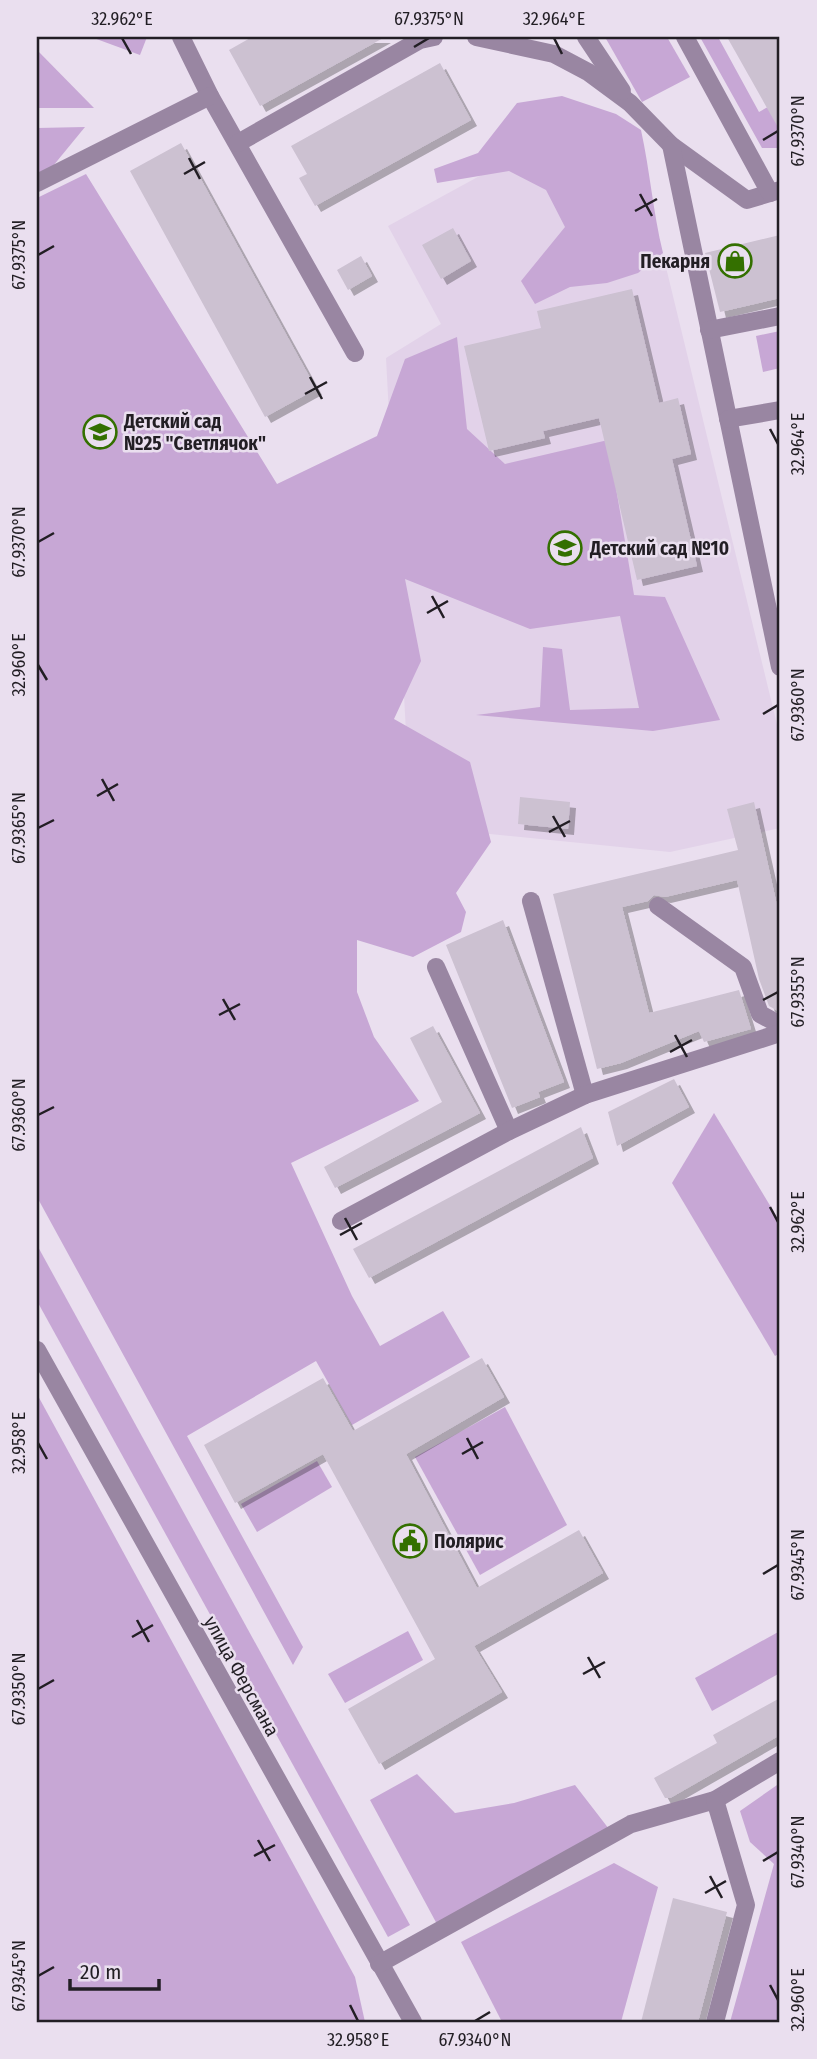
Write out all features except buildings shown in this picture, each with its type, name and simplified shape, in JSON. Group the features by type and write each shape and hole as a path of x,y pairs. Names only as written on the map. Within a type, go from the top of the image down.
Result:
{"street":[{"path":"181,37 209,96 355,353"},
{"path":"237,143 420,40 432,37"},
{"path":"477,37 554,54 588,72 630,103 671,145 747,200 775,191 685,37"},
{"path":"586,37 630,103"},
{"path":"37,183 209,96"},
{"path":"671,145 780,667"},
{"path":"709,330 780,316"},
{"path":"728,419 780,410"},
{"path":"531,901 586,1095"},
{"path":"658,906 743,967 760,1014 780,1025"},
{"path":"436,967 509,1131"},
{"path":"341,1221 509,1131 586,1095 780,1033"},
{"name":"улица Ферсмана","path":"37,1350 412,2022"},
{"path":"379,1964 631,1824 715,1800 780,1761"},
{"path":"715,1800 746,1905 715,2022"}],"shaded area":[{"path":"91,37 147,37 140,55"},
{"path":"605,37 667,37 690,77 642,102"},
{"path":"700,37 718,37 759,112 780,100 780,148 762,148"},
{"path":"37,50 94,108 37,108"},
{"path":"562,96 616,114 641,130 663,253 638,273 607,283 570,287 535,304 521,281 565,227 546,190 509,171 437,183 434,169 478,153 517,103"},
{"name":"Детский сад №10","path":"631,123 780,737 780,828 670,852 411,826 386,358 441,324 388,226 496,167"},
{"path":"85,127 53,166 37,174 37,128"},
{"path":"86,174 277,484 377,436 405,359 457,337 467,429 505,464 608,440 634,595 665,597 720,720 653,731 476,715 540,707 543,647 562,649 570,710 639,708 620,616 530,629 405,579 421,661 394,719 470,762 491,842 456,893 466,912 461,932 413,957 357,940 357,992 374,1037 419,1101 291,1163 352,1296 380,1346 443,1311 470,1357 352,1425 316,1361 187,1436 303,1647 293,1665 37,1197 37,198"},
{"path":"780,331 780,368 763,372 756,336"},
{"path":"714,1113 780,1222 780,1353 775,1356 672,1183"},
{"path":"37,1245 410,1925 388,1937 37,1301"},
{"path":"37,1394 355,1977 365,2022 37,2022"},
{"path":"505,1407 567,1525 480,1575 415,1457"},
{"path":"317,1461 332,1487 257,1532 241,1504"},
{"path":"408,1631 423,1660 345,1703 328,1674"},
{"path":"780,1631 780,1673 712,1711 695,1678"},
{"path":"417,1774 455,1813 514,1803 575,1785 609,1829 438,1926 370,1800"},
{"path":"780,1783 780,2022 730,2022 774,1864 750,1842 740,1811"},
{"path":"614,1863 658,1887 621,2022 502,2022 461,1942"}],"place":[{"name":"Пекарня","path":"735,261"},
{"name":"Детский сад №25 \"Светлячок\"","path":"100,432"},
{"name":"Детский сад №10","path":"565,548"},
{"name":"Полярис","path":"410,1541"}]}
